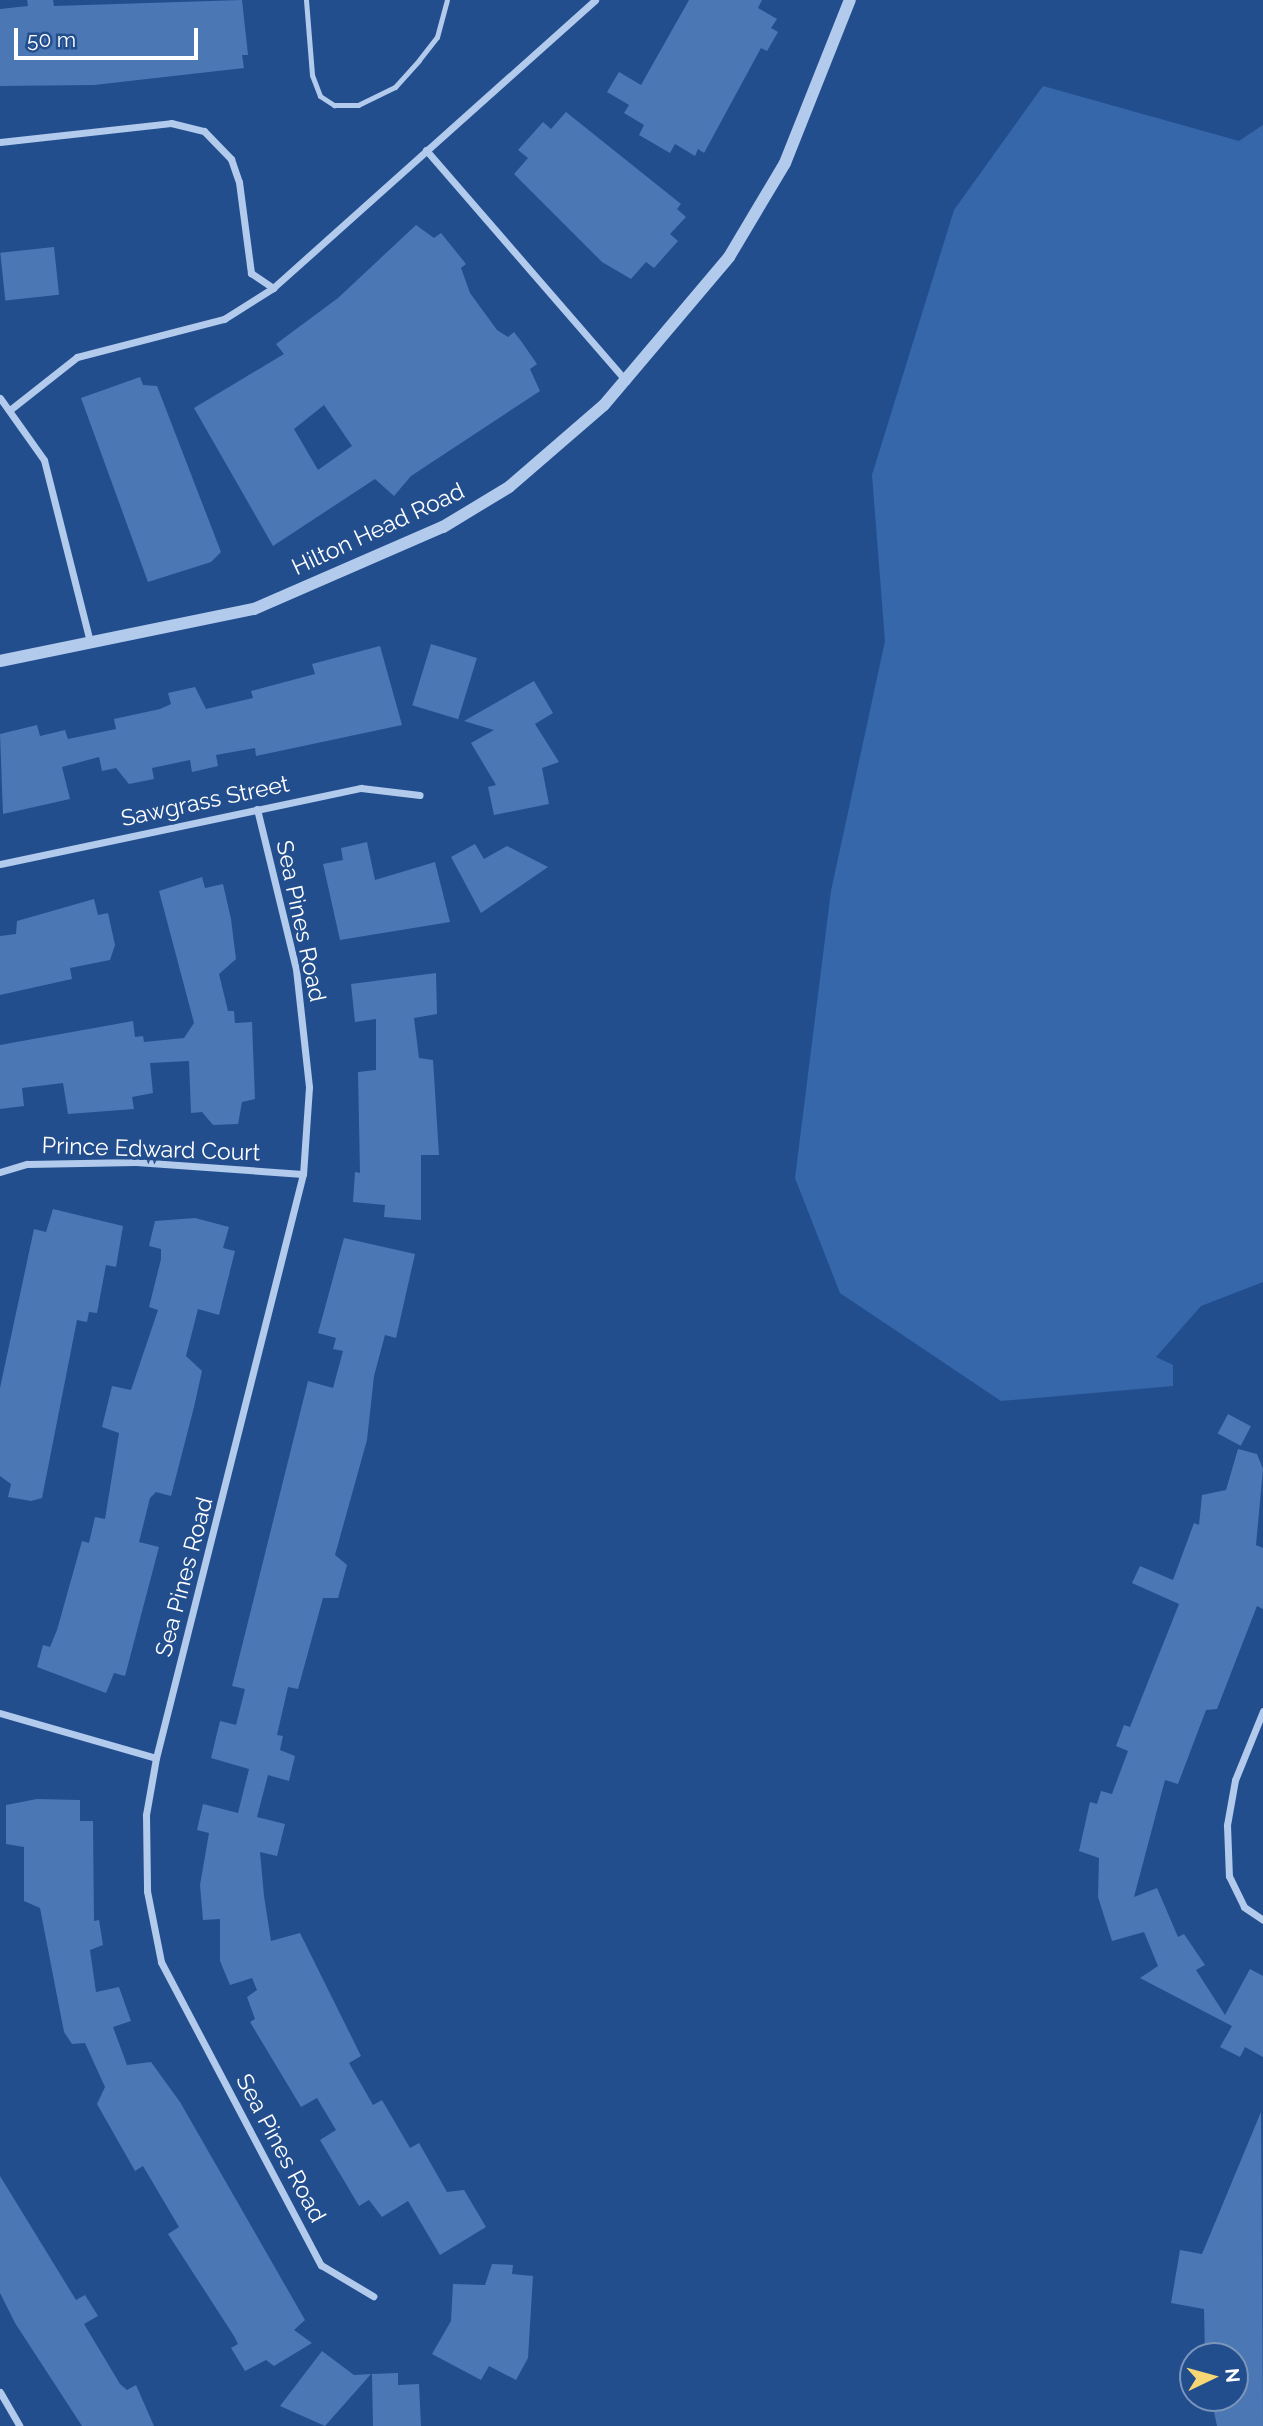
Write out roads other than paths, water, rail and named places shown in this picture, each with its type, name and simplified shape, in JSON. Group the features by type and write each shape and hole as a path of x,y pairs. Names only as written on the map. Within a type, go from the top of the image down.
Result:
{"street":[{"path":"11,409 77,357 224,319 273,288 595,0"},
{"name":"Hilton Head Road","path":"0,661 254,609 443,527 509,487 626,381 729,257 785,163 850,0"},
{"path":"0,142 171,123 204,131 231,159 239,182 251,273 273,288"},
{"path":"426,150 626,381"},
{"path":"0,398 11,409 44,460 90,642"},
{"name":"Sawgrass Street","path":"0,864 360,788 420,795"},
{"name":"Sea Pines Road","path":"257,809 296,969 309,1087 303,1174 156,1758 144,1853 161,1962 321,2264 373,2295"},
{"name":"Prince Edward Court","path":"0,1172 27,1164 136,1163 303,1174"},
{"path":"1263,1712 1235,1780 1227,1825 1229,1876 1244,1907 1263,1920"},
{"path":"0,1713 156,1758"},
{"path":"0,2392 20,2426"}],"lane":[{"path":"306,0 312,75 320,96 334,105 358,105 395,87 437,37 447,0"}]}
